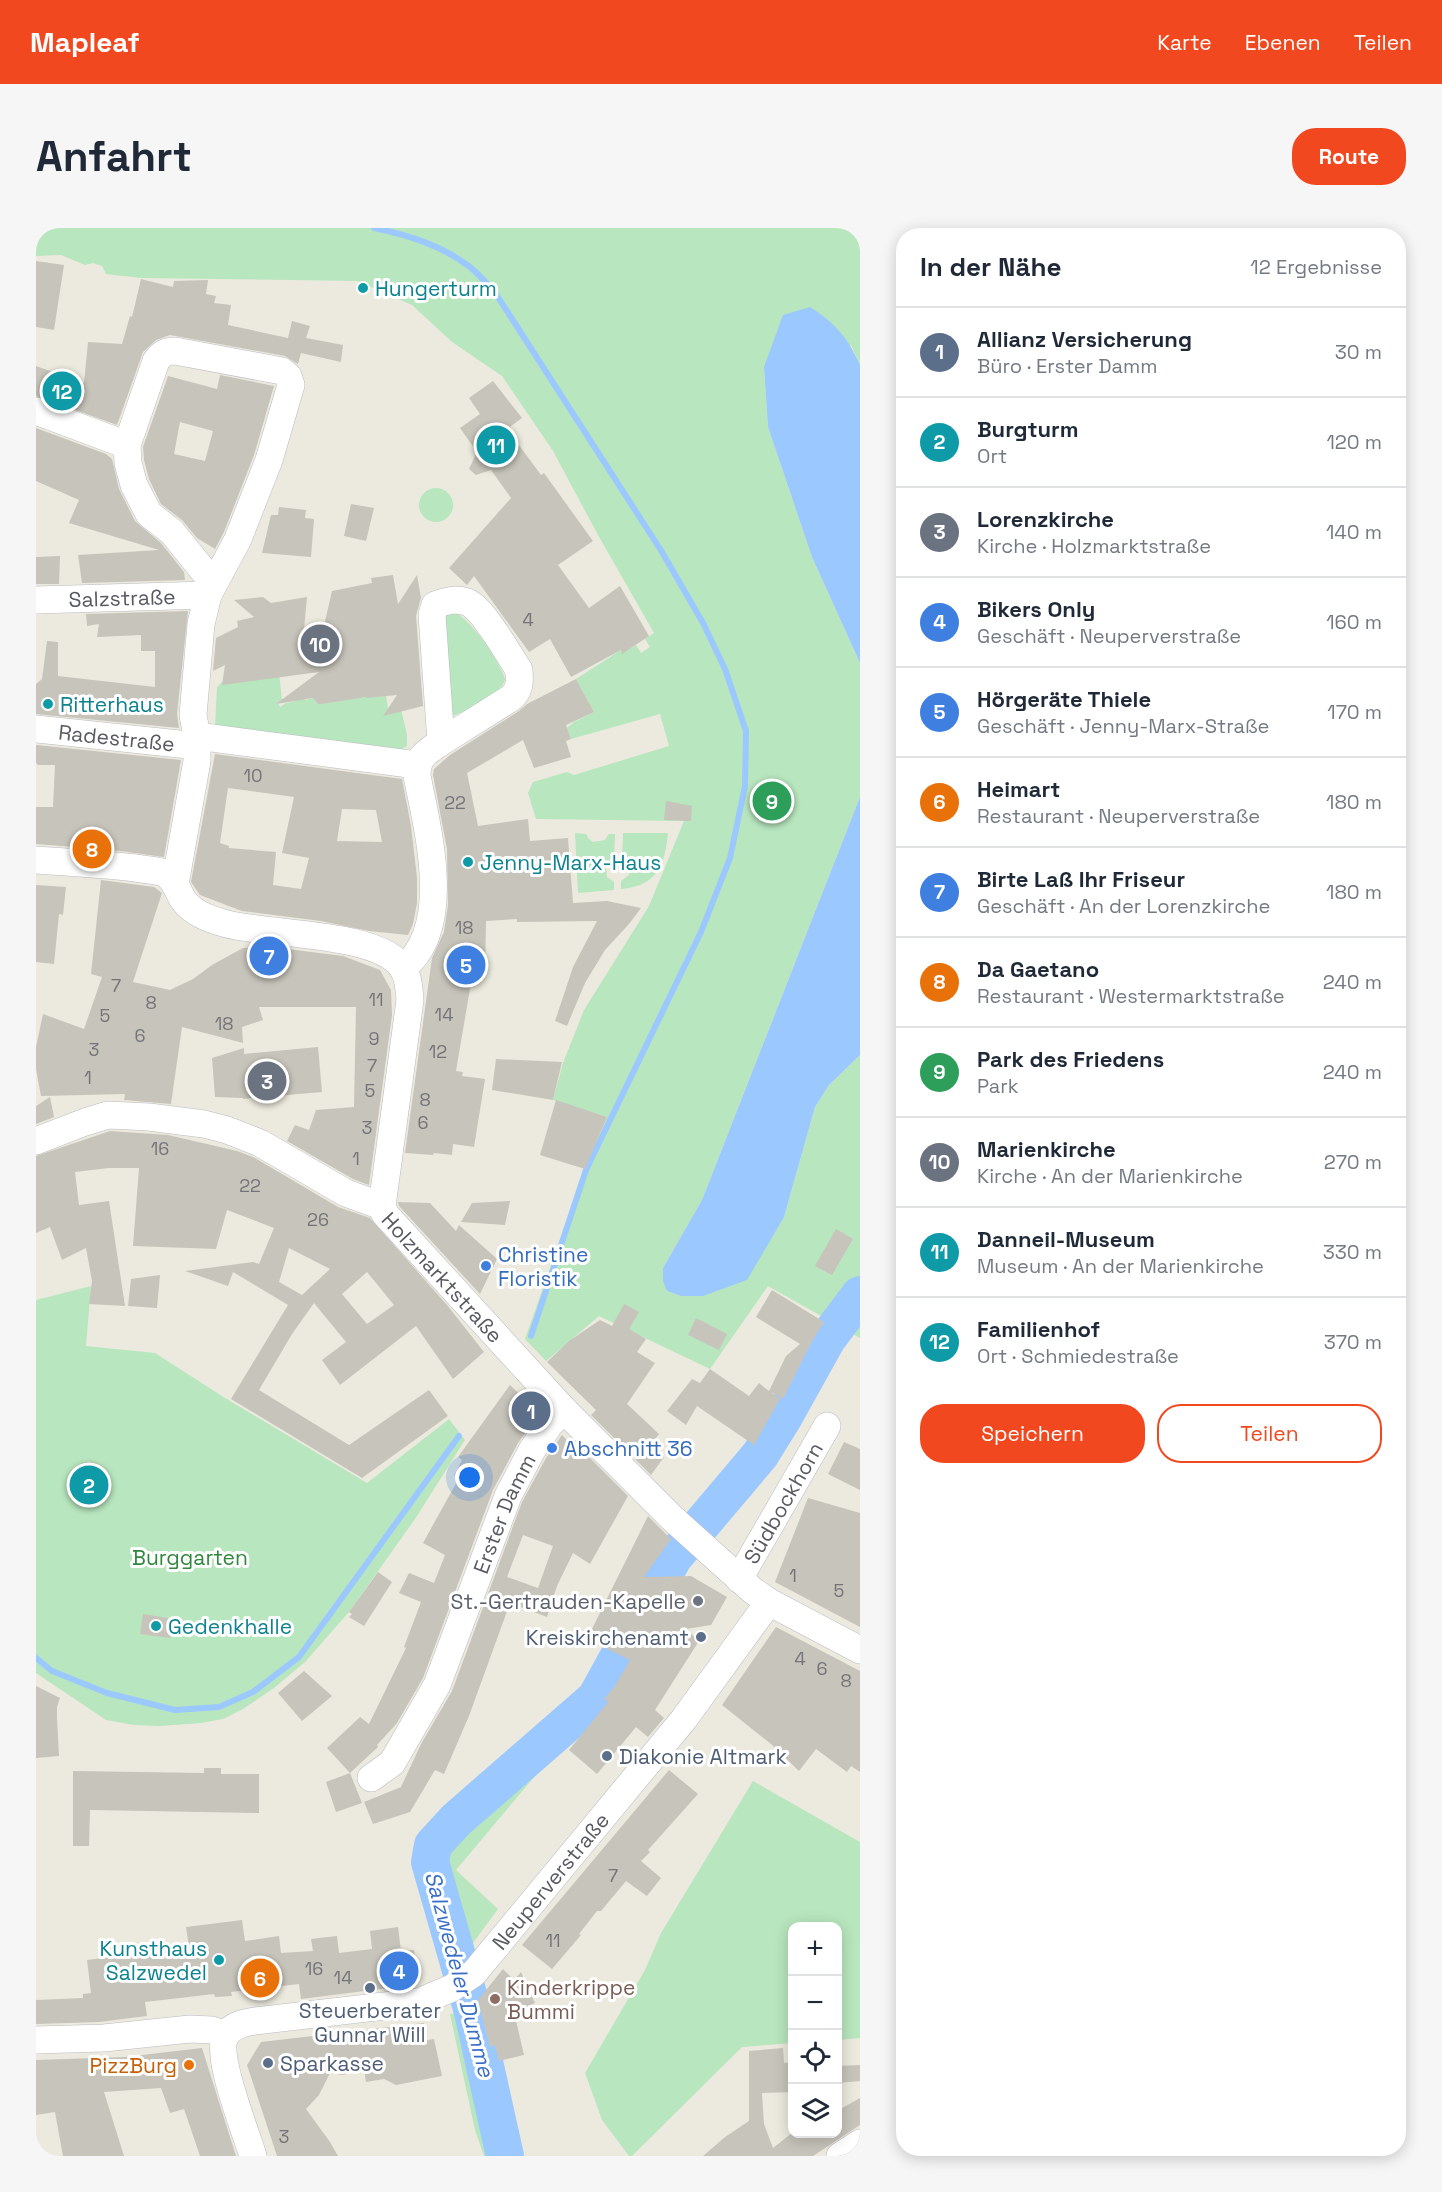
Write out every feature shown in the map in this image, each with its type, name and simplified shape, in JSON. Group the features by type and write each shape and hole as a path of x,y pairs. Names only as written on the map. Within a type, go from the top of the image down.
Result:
{"street":[{"path":"175,884 197,761 193,714 201,624 211,590 238,539 269,460 291,385 288,376 282,371 167,351 156,361 128,445 128,463 134,485 149,514 172,532 211,590"},
{"path":"36,411 128,445"},
{"name":"Salzstraße","path":"36,600 211,590"},
{"path":"403,968 413,960 424,945 428,934 434,883 433,858 417,776 417,765 422,757 441,742 511,698 518,692 520,681 519,670 480,612 467,603 450,599 435,605 432,615 441,742"},
{"name":"Radestraße","path":"36,729 197,741 417,765"},
{"path":"36,860 164,873 175,884 183,900 198,914 222,923 320,936 355,944 386,954 403,968 409,987 409,1010 382,1206"},
{"name":"Holzmarktstraße","path":"36,1141 72,1126 108,1115 149,1117 204,1124 260,1143 339,1189 382,1206 391,1221 564,1410 683,1528 739,1579 769,1602"},
{"name":"Erster Damm","path":"371,1778 392,1763 437,1685 508,1496 538,1442 550,1424 564,1410"},
{"name":"Südbockhorn","path":"739,1579 827,1426"},
{"path":"769,1602 860,1650"},
{"name":"Neuperverstraße","path":"225,2035 245,2023 400,2006 432,1998 463,1981 684,1719 769,1602"},
{"path":"36,2040 104,2038 190,2029 212,2030 225,2035 223,2060 254,2156"},
{"path":"840,2156 860,2143"}],"green space":[{"path":"36,228 860,228 860,365 851,345 764,367 768,427 812,557 860,663 860,797 702,1200 663,1268 667,1291 681,1296 703,1296 784,1217 815,1107 829,1085 860,1055 860,1338 768,1286 710,1369 599,1316 546,1361 525,1339 585,1169 607,1117 553,1100 563,1063 584,1010 649,906 684,821 536,819 528,793 533,782 567,772 574,775 669,746 660,714 571,739 567,728 594,712 576,679 621,650 623,653 636,645 641,653 650,647 645,639 654,633 553,451 502,376 452,342 412,305 358,281 141,278 106,274 102,266 93,263 85,265 61,255 36,256"},
{"path":"436,488 448,493 453,505 448,517 436,522 424,517 419,505 424,493"},
{"path":"455,612 470,624 484,642 505,679 503,685 491,697 451,716 434,618"},
{"path":"279,672 282,700 278,703 280,707 303,697 305,700 313,698 318,704 334,702 333,699 386,696 388,709 386,714 401,709 407,746 397,749 215,727 217,687 222,682"},
{"path":"575,833 586,834 593,842 605,840 609,834 615,834 614,860 606,867 607,877 614,882 614,890 578,893"},
{"path":"623,833 668,833 664,855 657,872 643,883 621,889 621,881 629,875 628,866 622,861"},
{"name":"Burggarten","path":"91,1286 86,1346 155,1353 367,1483 449,1419 465,1440 415,1519 349,1612 305,1662 274,1688 243,1709 223,1719 159,1726 134,1725 106,1720 36,1673 36,1300"},
{"path":"544,1733 561,1745 456,1870 498,1909 473,1943 453,1962 419,1868 426,1839 479,1790 535,1744"},
{"path":"753,1781 860,1842 860,2038 842,2040 842,1922 788,1922 788,2043 742,2047 632,2156 629,2156 602,2120 585,2073 645,1970 661,1933"},
{"path":"479,2010 514,2156 484,2156 475,2130 450,2014"}],"water":[{"path":"810,307 840,332 860,365 860,663 812,557 768,427 764,367 783,315"},
{"path":"860,797 860,1055 829,1085 815,1107 784,1217 747,1280 703,1296 681,1296 667,1291 663,1281 663,1268 702,1200"}],"building":[{"path":"36,261 64,265 54,330 36,327"},
{"path":"141,279 173,287 174,281 208,280 206,294 216,296 214,303 231,305 228,325 288,338 292,321 310,326 306,338 343,345 341,362 301,353 298,364 285,356 170,335 156,340 143,352 117,425 36,396 36,366 84,383 88,342 122,344 130,316 132,317"},
{"path":"220,375 274,386 254,455 215,549 197,538 182,520 161,504 149,479 143,447 168,376 217,389","holes":["180,422 213,431 205,461 174,454"]},
{"path":"493,381 522,418 507,429 541,475 544,473 593,541 558,565 589,608 620,586 649,636 622,654 621,650 571,677 550,639 529,652 474,576 467,585 449,568 511,498 491,470 476,475 469,469 477,452 460,428 480,414 469,398"},
{"path":"36,428 106,454 112,459 119,489 135,521 161,543 184,572 185,580 82,583 78,555 159,550 69,523 79,500 36,481"},
{"path":"351,504 374,508 366,541 344,536"},
{"path":"279,507 306,510 305,518 314,519 311,557 262,553 271,515 278,515"},
{"path":"60,556 59,584 36,584 36,557"},
{"path":"393,575 398,604 417,575 421,598 416,616 423,706 383,716 397,695 322,704 318,704 313,698 276,704 319,672 222,685 225,665 213,671 216,638 238,627 237,621 254,617 234,600 263,597 271,603 307,597 303,640 320,643 332,591 372,583 371,578"},
{"path":"188,611 177,714 179,728 36,714 36,684 42,679 47,641 58,642 58,676 155,687 155,651 141,651 141,635 97,637 99,624 87,626 86,614"},
{"path":"576,679 594,712 566,725 571,739 566,741 571,757 534,768 523,740 467,773 478,826 528,819 530,841 568,838 573,903 607,901 641,908 605,950 585,983 567,1026 555,1021 573,967 597,921 517,922 517,919 486,921 485,972 473,971 456,1071 463,1072 462,1076 485,1079 474,1147 453,1144 452,1155 405,1153 432,958 444,932 448,905 447,849 433,775 434,769 450,755 527,704"},
{"path":"36,745 181,760 164,857 113,850 36,844 36,807 53,807 55,765 36,763"},
{"path":"215,754 402,779 411,826 417,878 417,903 413,924 408,935 242,911 200,895 191,882","holes":["228,788 294,797 282,853 309,858 301,889 273,885 276,852 229,848 220,843","342,809 376,810 382,842 337,841"]},
{"path":"666,801 692,806 691,821 664,820"},
{"path":"101,880 154,887 162,893 133,982 170,990 193,979 212,965 243,948 272,947 343,956 380,970 391,990 392,1015 369,1185 353,1179 287,1141 295,1125 309,1130 316,1110 354,1107 356,1007 259,1007 263,1020 242,1027 243,1043 182,1027 171,1104 124,1100 125,1094 41,1096 36,1069 36,1047 43,1014 84,1029 102,977 91,974"},
{"path":"36,885 66,887 63,915 59,914 54,964 36,962"},
{"path":"318,1047 322,1092 243,1099 215,1097 212,1058 244,1048 244,1054"},
{"path":"496,1059 562,1062 553,1100 492,1090"},
{"path":"50,1097 54,1117 36,1124 36,1106"},
{"path":"556,1100 607,1117 585,1169 540,1155"},
{"path":"110,1131 168,1135 253,1157 338,1207 370,1218 447,1305 484,1352 453,1379 416,1326 340,1385 322,1360 346,1342 314,1303 292,1334 259,1390 349,1445 429,1390 448,1416 362,1478 231,1399 288,1305 233,1272 228,1286 185,1271 253,1262 259,1264 274,1228 227,1210 216,1249 133,1246 139,1168 109,1168 75,1172 79,1205 109,1201 125,1306 89,1304 92,1281 86,1248 62,1260 50,1227 36,1233 36,1156","holes":["289,1248 330,1269 302,1295 279,1282","367,1272 394,1305 367,1324 342,1294"]},
{"path":"510,1201 505,1225 461,1222 472,1203"},
{"path":"398,1202 430,1203 456,1231 459,1225 497,1259 480,1294 399,1206"},
{"path":"836,1229 853,1239 832,1275 815,1266"},
{"path":"160,1275 157,1308 128,1306 131,1279"},
{"path":"772,1290 824,1322 783,1399 771,1392 780,1399 754,1445 697,1406 686,1425 667,1411 692,1379 700,1383 710,1369 749,1396 759,1383 769,1391 786,1356 800,1344 756,1317"},
{"path":"624,1304 639,1312 629,1329 646,1339 637,1352 655,1363 627,1404 659,1434 650,1446 664,1457 651,1475 591,1415 596,1410 547,1362 569,1341 600,1320 612,1326"},
{"path":"696,1318 727,1334 719,1350 688,1335"},
{"path":"510,1385 538,1414 518,1443 493,1490 423,1678 397,1723 377,1745 378,1747 350,1773 327,1748 360,1717 369,1724 406,1648 404,1647 421,1602 399,1593 409,1573 434,1583 445,1555 423,1543 459,1478 454,1475 462,1460 458,1457"},
{"path":"562,1435 568,1441 570,1438 628,1496 590,1564 573,1553 557,1586 547,1617 510,1603 469,1716 444,1774 435,1770 410,1812 373,1824 364,1802 401,1787 421,1744 452,1691 522,1502 546,1458","holes":["523,1535 553,1546 538,1588 507,1577"]},
{"path":"844,1442 860,1449 860,1490 828,1474"},
{"path":"89,1462 105,1468 111,1484 105,1500 89,1506 73,1500 67,1484 73,1468"},
{"path":"808,1498 860,1513 860,1627 775,1582"},
{"path":"648,1516 671,1539 644,1577 691,1576 727,1597 711,1625 686,1629 699,1641 655,1710 664,1718 648,1737 636,1727 597,1774 569,1750 608,1702 604,1699 615,1686 630,1660 587,1639"},
{"path":"378,1572 392,1582 364,1626 349,1617 352,1614 349,1612"},
{"name":"Gedenkhalle","path":"143,1614 173,1619 170,1638 140,1634"},
{"path":"776,1627 860,1671 860,1772 851,1766 847,1772 816,1749 799,1771 771,1744 722,1705"},
{"path":"304,1671 332,1696 302,1721 278,1693"},
{"path":"36,1686 60,1698 57,1707 59,1756 36,1758"},
{"path":"204,1768 221,1768 221,1774 259,1774 259,1813 90,1810 89,1846 73,1846 73,1771 204,1773"},
{"path":"669,1770 698,1794 641,1861 661,1878 647,1896 626,1881 601,1911 597,1911 579,1934 581,1935 552,1969 522,1945"},
{"path":"350,1773 362,1803 336,1812 326,1782"},
{"path":"242,1920 245,1941 279,1936 281,1953 313,1951 311,1939 337,1936 339,1953 372,1949 370,1931 398,1927 401,1951 414,1950 418,1981 396,1983 397,1987 301,1999 299,1984 231,1992 232,1996 215,1997 214,1994 145,2002 147,2016 99,2022 36,2024 36,2000 83,1998 83,1994 91,1993 87,1960 189,1947 186,1927"},
{"path":"503,1969 514,1980 521,1972 535,2003 514,2012 524,2055 499,2061 495,2045 490,2047 478,2000"},
{"path":"424,2023 427,2040 434,2039 442,2076 396,2085 384,2079 366,2082 364,2069 343,2075 330,2073 319,2095 306,2109 338,2156 277,2156 247,2065 261,2042"},
{"path":"202,2048 236,2156 200,2156 184,2109 170,2113 161,2088 104,2092 124,2156 63,2156 55,2112 36,2115 36,2060 125,2057"},
{"path":"783,2048 784,2063 788,2062 788,2092 762,2093 764,2124 773,2148 788,2136 788,2138 840,2138 813,2156 703,2156 749,2121 749,2051"},
{"path":"860,2065 860,2081 842,2083 842,2066"},
{"path":"860,2098 860,2125 842,2137 842,2108"}],"waterway":[{"path":"374,228 412,238 448,253 473,270 496,294 662,552 703,623 725,669 746,731 745,786 730,858 701,932 586,1170 531,1336"},
{"name":"Salzwedeler Dumme","path":"505,2156 473,2012 430,1862 433,1845 456,1820 596,1698 673,1558 760,1455 827,1339 860,1295"},
{"path":"36,1658 52,1671 107,1693 175,1710 219,1707 253,1692 299,1657 459,1436"}],"place":[{"name":"Hungerturm","path":"363,288"},
{"name":"Familienhof","path":"62,391"},
{"name":"Danneil-Museum","path":"496,445"},
{"name":"Marienkirche","path":"320,644"},
{"name":"Ritterhaus","path":"48,704"},
{"name":"Park des Friedens","path":"772,801"},
{"name":"Da Gaetano","path":"92,849"},
{"name":"Jenny-Marx-Haus","path":"468,862"},
{"name":"Birte Laß Ihr Friseur","path":"269,956"},
{"name":"Hörgeräte Thiele","path":"466,965"},
{"name":"Lorenzkirche","path":"267,1081"},
{"name":"Christine Floristik","path":"486,1266"},
{"name":"Allianz Versicherung","path":"531,1411"},
{"name":"Abschnitt 36","path":"552,1448"},
{"name":"Burgturm","path":"89,1485"},
{"name":"St.-Gertrauden-Kapelle","path":"698,1601"},
{"name":"Gedenkhalle","path":"156,1626"},
{"name":"Kreiskirchenamt","path":"701,1637"},
{"name":"Diakonie Altmark","path":"607,1756"},
{"name":"Kunsthaus Salzwedel","path":"219,1960"},
{"name":"Bikers Only","path":"399,1971"},
{"name":"Heimart","path":"260,1978"},
{"name":"Steuerberater Gunnar Will","path":"370,1988"},
{"name":"Kinderkrippe Bummi","path":"495,1999"},
{"name":"Sparkasse","path":"268,2063"},
{"name":"PizzBurg","path":"189,2065"}]}
